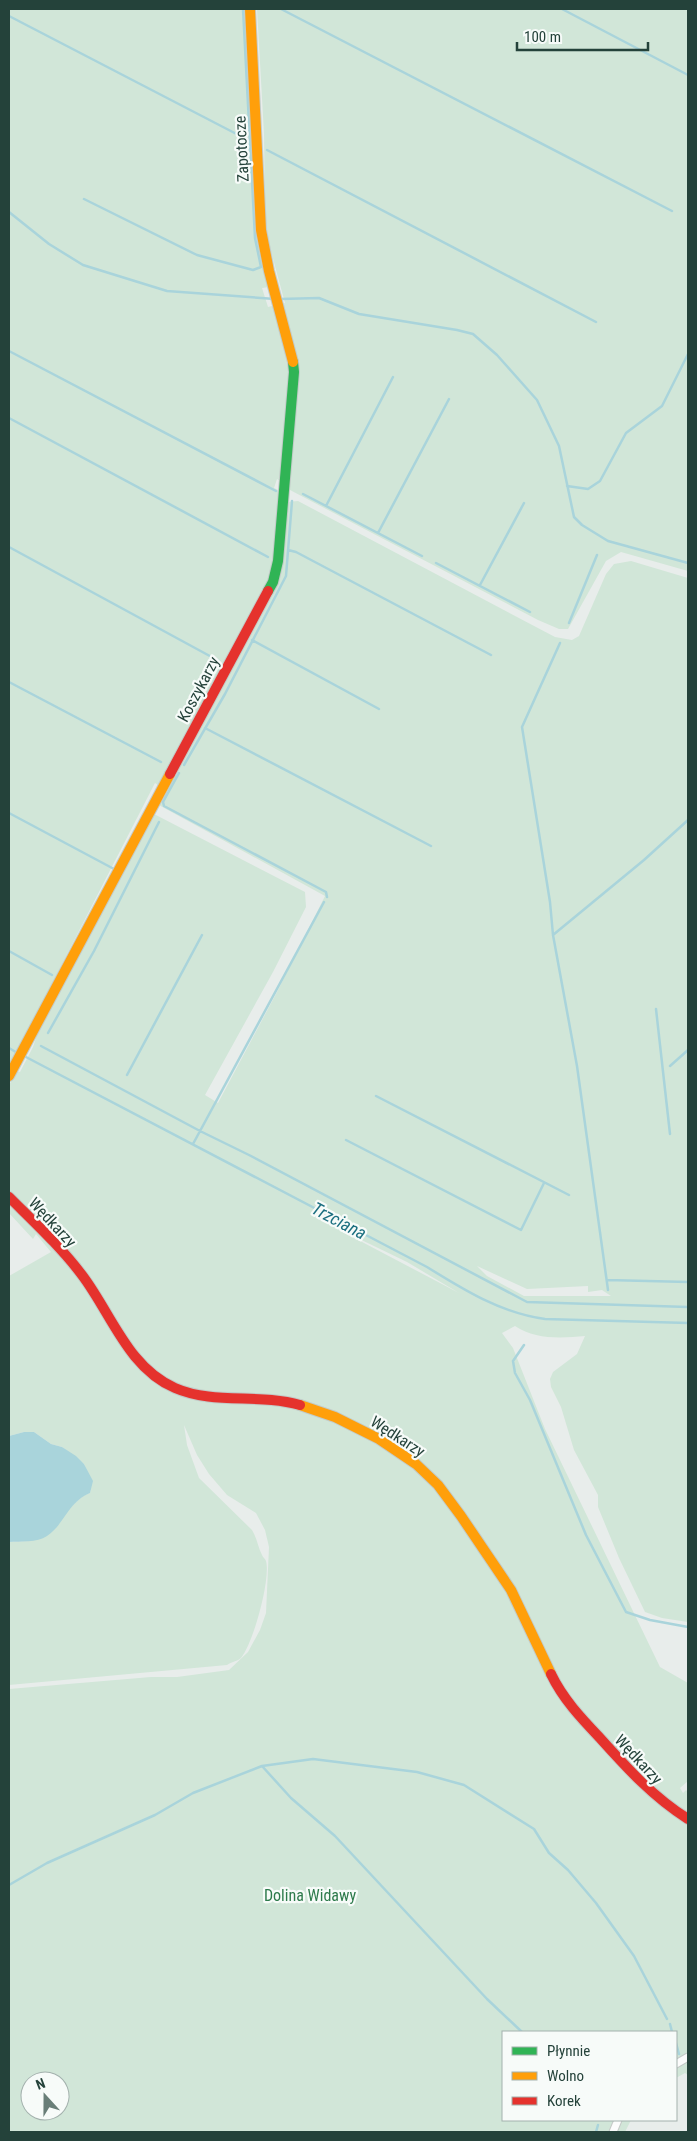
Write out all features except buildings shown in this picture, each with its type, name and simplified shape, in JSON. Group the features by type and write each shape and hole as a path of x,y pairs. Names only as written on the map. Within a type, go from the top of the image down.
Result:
{"street":[{"name":"Zapotocze","path":"250,9 260,230 273,286"},
{"name":"Koszykarzy","path":"9,1076 273,582 278,561 294,385 293,360 273,286"},
{"name":"Wędkarzy","path":"9,1196 80,1272 96,1294 128,1347 144,1366 163,1382 191,1394 209,1397 274,1399 323,1411 387,1444 411,1460 431,1478 454,1507 516,1596 556,1684 568,1703 649,1792 688,1818"},
{"path":"677,2063 688,2057"}],"green space":[{"path":"9,9 247,9 269,287 262,288 268,307 272,306 276,311 290,364 282,482 277,479 274,488 282,492 273,574 158,785 155,783 9,1067"},
{"path":"257,9 688,9 688,571 621,552 606,561 568,629 559,629 538,620 290,490 288,487 297,383 282,304 285,303 269,244 265,216 264,134"},
{"name":"Dolina Widawy","path":"298,501 555,637 572,640 579,636 606,574 614,564 631,561 688,578 688,1622 662,1618 645,1612 619,1558 598,1507 598,1495 574,1450 561,1407 551,1387 550,1379 553,1372 577,1354 585,1336 540,1336 523,1331 515,1326 502,1333 513,1348 545,1429 660,1667 688,1683 688,1781 680,1788 683,1793 686,1790 688,1792 688,2075 685,2073 677,2077 677,2031 502,2031 502,2121 630,2121 625,2132 9,2132 9,1689 151,1677 177,1677 229,1670 248,1652 260,1630 266,1613 269,1547 265,1530 256,1513 227,1495 209,1474 197,1455 184,1425 187,1445 199,1478 252,1530 262,1556 266,1561 266,1582 260,1611 246,1651 241,1658 227,1665 9,1685 9,1542 29,1541 59,1523 69,1508 83,1496 90,1493 92,1481 84,1464 62,1447 51,1444 34,1432 24,1432 9,1436 9,1276 51,1252 36,1234 33,1239 9,1213 9,1085 17,1071 20,1072 33,1047 38,1032 154,814 305,892 306,907 273,972 205,1095 218,1103 325,896 157,804 268,597 287,502","holes":["345,1232 407,1262 459,1293 345,1233","477,1266 527,1289 588,1286 588,1292 602,1290 611,1296 524,1296 487,1276"]}],"water":[{"path":"24,1432 34,1432 51,1444 62,1447 76,1456 84,1464 93,1481 90,1493 76,1502 58,1526 47,1536 33,1541 9,1542 9,1436"}],"waterway":[{"path":"84,199 197,255 253,270 261,267 255,238 243,9"},
{"path":"281,9 672,211"},
{"path":"562,9 688,75"},
{"path":"9,16 250,141"},
{"path":"267,150 596,322"},
{"path":"9,212 49,244 83,265 167,291 275,299"},
{"path":"280,299 319,298 359,314 473,334 497,355 537,400 559,446 574,517 582,525 608,541 688,563"},
{"path":"9,351 276,491"},
{"path":"567,486 588,489 600,481 626,433 662,406 688,354"},
{"path":"326,506 393,377"},
{"path":"378,533 449,399"},
{"path":"9,418 268,557"},
{"path":"303,494 422,556"},
{"path":"184,765 225,694 286,576 292,501"},
{"path":"480,585 524,503"},
{"path":"9,547 219,661"},
{"path":"288,550 296,552 491,655"},
{"path":"569,623 597,555"},
{"path":"436,563 530,612"},
{"path":"252,640 379,709"},
{"path":"560,643 522,727 550,902 553,935 577,1066 608,1290"},
{"path":"9,682 161,762"},
{"path":"205,728 431,846"},
{"path":"179,773 163,802 164,806 326,892 327,897"},
{"path":"9,813 114,869"},
{"path":"553,935 644,860 688,820"},
{"path":"48,1033 94,951 159,822"},
{"path":"193,1144 324,902"},
{"path":"127,1075 202,935"},
{"path":"9,951 52,975"},
{"path":"656,1009 670,1134"},
{"path":"41,1046 527,1302 688,1307"},
{"name":"Trzciana","path":"9,1048 19,1054"},
{"path":"670,1066 688,1050"},
{"name":"Trzciana","path":"24,1056 498,1306 513,1312 545,1319 688,1323"},
{"path":"376,1096 569,1195"},
{"path":"346,1140 521,1230 544,1183"},
{"path":"607,1280 688,1282"},
{"path":"524,1345 513,1361 515,1373 530,1400 586,1535 626,1612 650,1620 688,1627"},
{"path":"9,1885 47,1863 155,1815 193,1793 262,1766 313,1759 417,1772 464,1785 534,1829 549,1853 568,1870 596,1903 634,1956 667,2019"},
{"path":"262,1766 291,1798 335,1836 487,1999 521,2031"},
{"path":"670,2024 672,2031"},
{"path":"677,2047 679,2054"},
{"path":"596,2132 598,2125"}],"traffic: fast":[{"path":"268,591 273,582 278,561 294,372 293,362"}],"traffic: slow":[{"path":"250,9 261,230 269,271 293,362"},
{"path":"9,1076 170,774"},
{"path":"300,1405 335,1417 379,1439 416,1464 438,1485 511,1590 551,1674"}],"traffic: jam":[{"path":"170,774 268,591"},
{"path":"9,1197 74,1265 133,1353 159,1379 175,1388 205,1396 269,1400 300,1405"},
{"path":"551,1674 573,1708 620,1760 652,1792 688,1819"}]}
